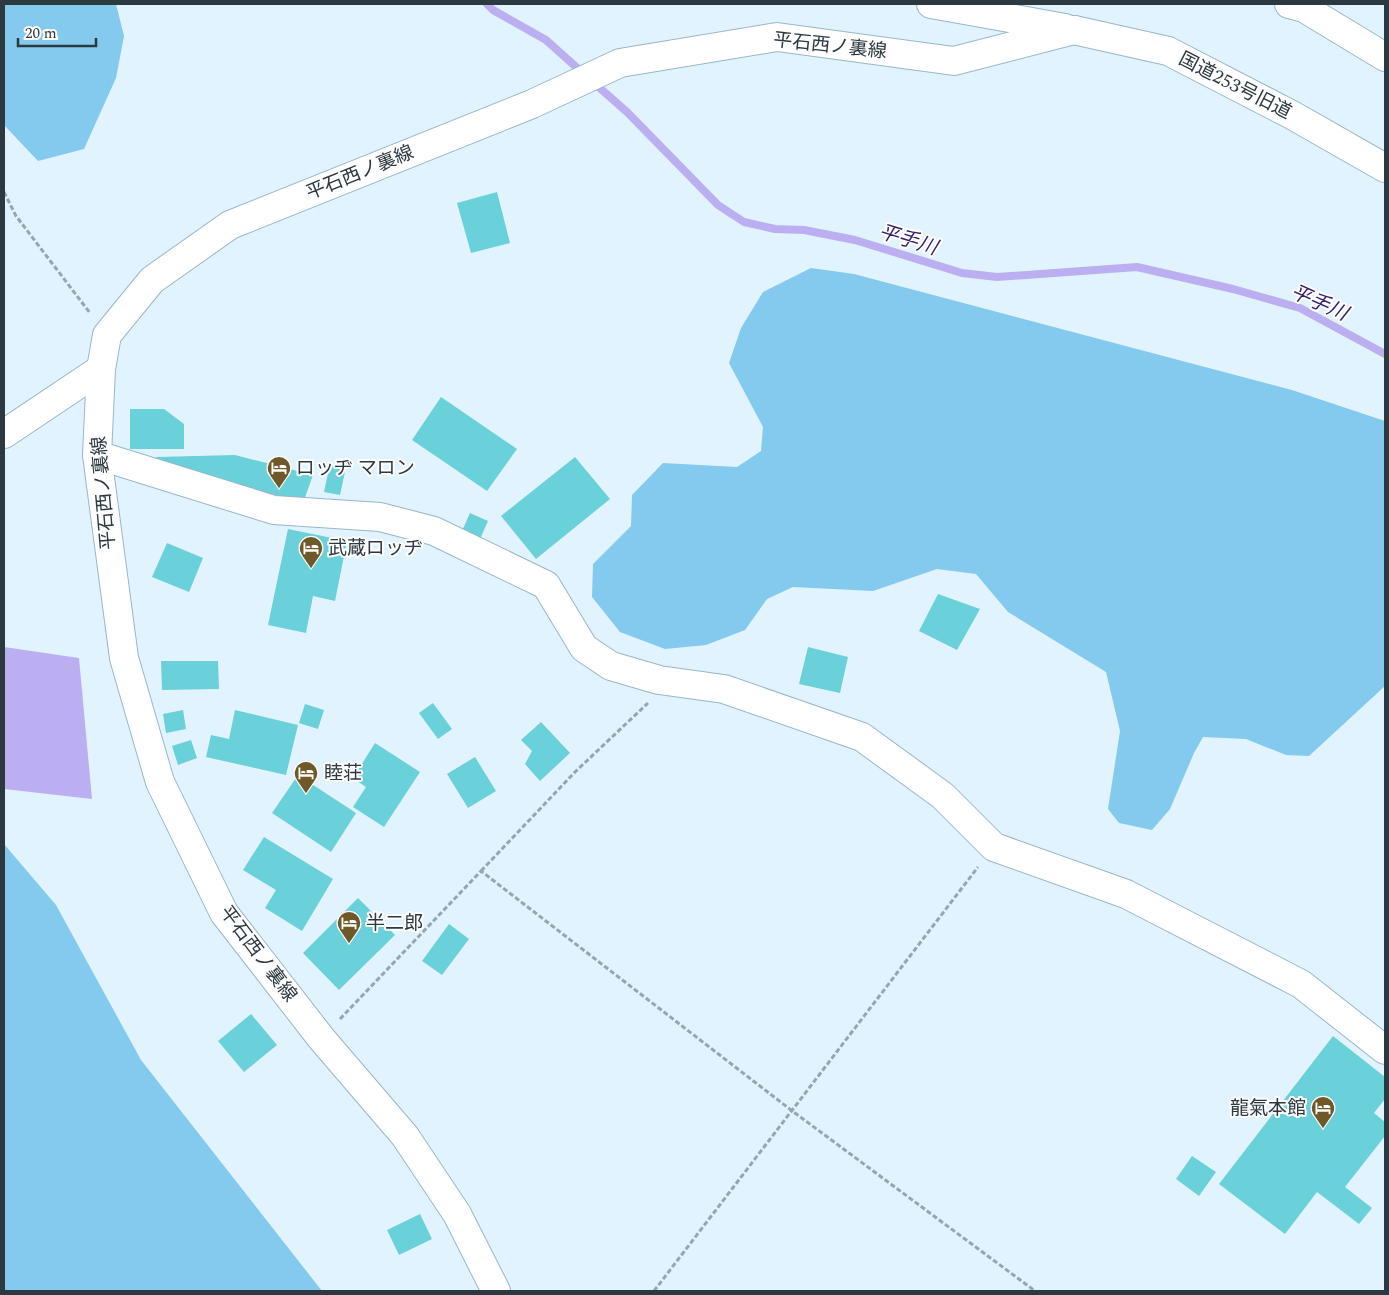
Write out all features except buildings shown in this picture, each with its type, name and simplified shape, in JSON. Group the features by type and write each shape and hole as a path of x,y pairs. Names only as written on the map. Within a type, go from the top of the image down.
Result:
{"main road":[{"name":"国道253号旧道","path":"932,4 1074,30 1168,51 1292,115 1385,168"},
{"path":"1289,4 1304,8 1385,57"},
{"name":"平石西ノ裏線","path":"496,1291 457,1214 405,1136 321,1038 224,914 160,782 124,658 97,454 101,369 107,335 152,280 230,225 532,104 620,63 777,37 954,62 1074,30"},
{"path":"4,434 101,369"},
{"path":"97,454 274,510 380,517 434,531 546,585 584,648 611,666 659,680 724,689 862,737 943,796 994,847 1126,894 1301,984 1385,1050"}],"path":[{"path":"4,192 16,216 107,335"},
{"path":"321,1038 575,772 647,705 659,680"},
{"path":"654,1291 994,847"},
{"path":"482,871 791,1110 1035,1291"}],"shaded area":[{"path":"4,4 116,4 124,36 116,78 84,149 38,161 4,125"},
{"path":"811,268 854,274 1292,390 1385,421 1385,686 1309,756 1286,755 1246,739 1203,737 1194,753 1170,809 1152,830 1119,823 1108,809 1120,731 1106,672 1008,612 976,574 937,569 873,591 793,587 767,599 745,630 706,645 665,649 620,632 592,597 593,564 631,526 632,495 663,463 737,467 761,451 763,427 729,363 741,328 763,292"},
{"path":"4,647 79,658 92,799 4,789"},
{"path":"4,844 56,905 141,1060 322,1291 4,1291"}],"waterway":[{"name":"平手川","path":"487,4 493,10 546,40 584,74"},
{"name":"平手川","path":"593,82 627,112 718,205 744,222 775,229 804,230 855,240 962,273 997,277 1137,267 1233,289 1300,308 1385,354"}],"place":[{"name":"ロッヂ マロン","path":"279,489"},
{"name":"武蔵ロッヂ","path":"311,569"},
{"name":"睦荘","path":"306,794"},
{"name":"半二郎","path":"349,944"},
{"name":"龍氣本館","path":"1323,1129"}]}
